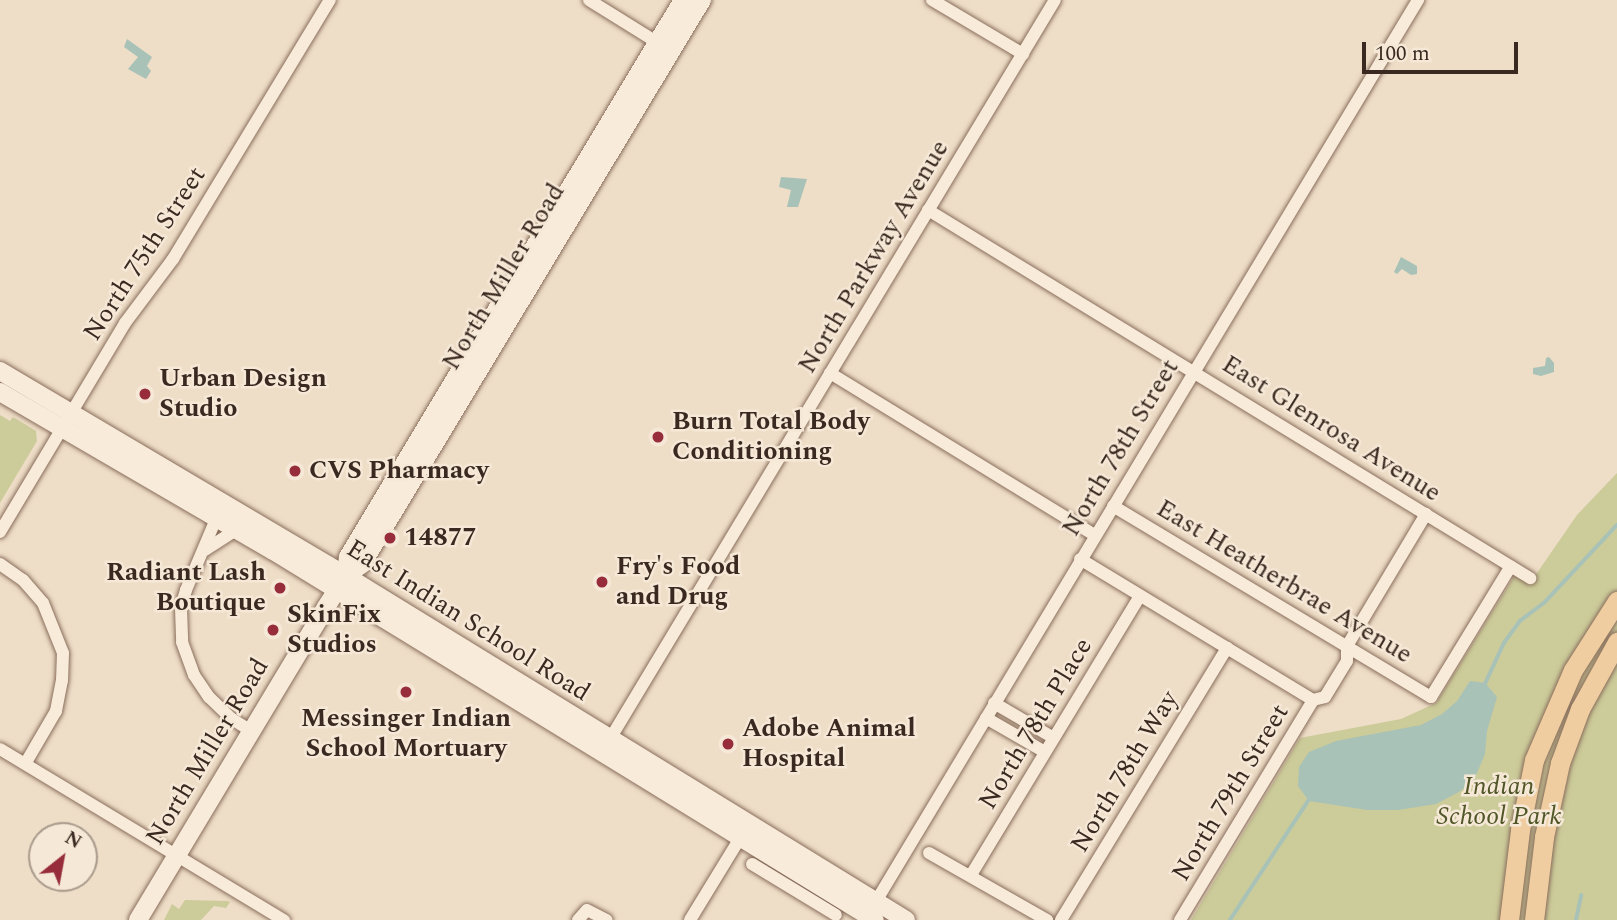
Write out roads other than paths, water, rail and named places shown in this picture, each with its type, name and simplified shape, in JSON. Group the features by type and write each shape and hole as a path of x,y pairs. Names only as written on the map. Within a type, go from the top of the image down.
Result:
{"main road":[{"name":"North Miller Road","path":"664,47 683,0"},
{"name":"North Miller Road","path":"138,920 341,583 348,557 664,47 702,0"},
{"name":"East Indian School Road","path":"0,371 66,421 216,519 341,583"},
{"name":"East Indian School Road","path":"0,391 66,421 341,583 606,746 870,914"},
{"path":"1509,920 1520,830 1534,760 1573,670 1617,601"},
{"path":"1534,920 1544,837 1560,763 1580,709 1617,642"},
{"name":"East Indian School Road","path":"606,746 740,838 761,863 813,892 870,914 906,920"}],"street":[{"name":"North 75th Street","path":"0,532 125,323 173,259 330,0"},
{"path":"589,0 664,47"},
{"path":"932,0 1023,54"},
{"name":"North Parkway Avenue","path":"606,746 1055,0"},
{"name":"North 78th Street","path":"870,914 1094,535 1418,0"},
{"name":"East Glenrosa Avenue","path":"928,210 1530,578"},
{"path":"830,373 1094,535"},
{"name":"East Heatherbrae Avenue","path":"1113,506 1431,697 1511,566"},
{"name":"North 79th Street","path":"1180,920 1313,700 1325,697 1347,661 1347,646 1426,514"},
{"path":"216,519 205,550 190,577 181,608 182,642 194,676 209,697 232,719 251,731"},
{"path":"205,550 236,530"},
{"path":"1080,559 1313,700"},
{"path":"0,564 23,580 43,603 63,653 62,680 56,711 25,764"},
{"name":"North 78th Place","path":"971,875 1140,596"},
{"name":"North 78th Way","path":"1061,920 1227,648"},
{"path":"994,703 1054,738"},
{"path":"986,718 1045,752"},
{"path":"0,749 284,920"},
{"path":"690,920 740,838"},
{"path":"929,853 1046,920"},
{"path":"813,892 836,915"},
{"path":"582,915 607,920"}],"waterway":[{"path":"1484,686 1504,643 1520,621 1545,602 1617,525"},
{"path":"1230,920 1310,798"},
{"path":"1576,920 1581,896"}],"place":[{"name":"Urban Design Studio","path":"145,394"},
{"name":"Burn Total Body Conditioning","path":"658,437"},
{"name":"CVS Pharmacy","path":"295,471"},
{"name":"14877","path":"390,538"},
{"name":"Fry's Food and Drug","path":"602,582"},
{"name":"Radiant Lash Boutique","path":"280,588"},
{"name":"SkinFix Studios","path":"273,630"},
{"name":"Messinger Indian School Mortuary","path":"406,692"},
{"name":"Adobe Animal Hospital","path":"728,744"}],"park label":[{"name":"Indian School Park","path":"1499,802"}]}
